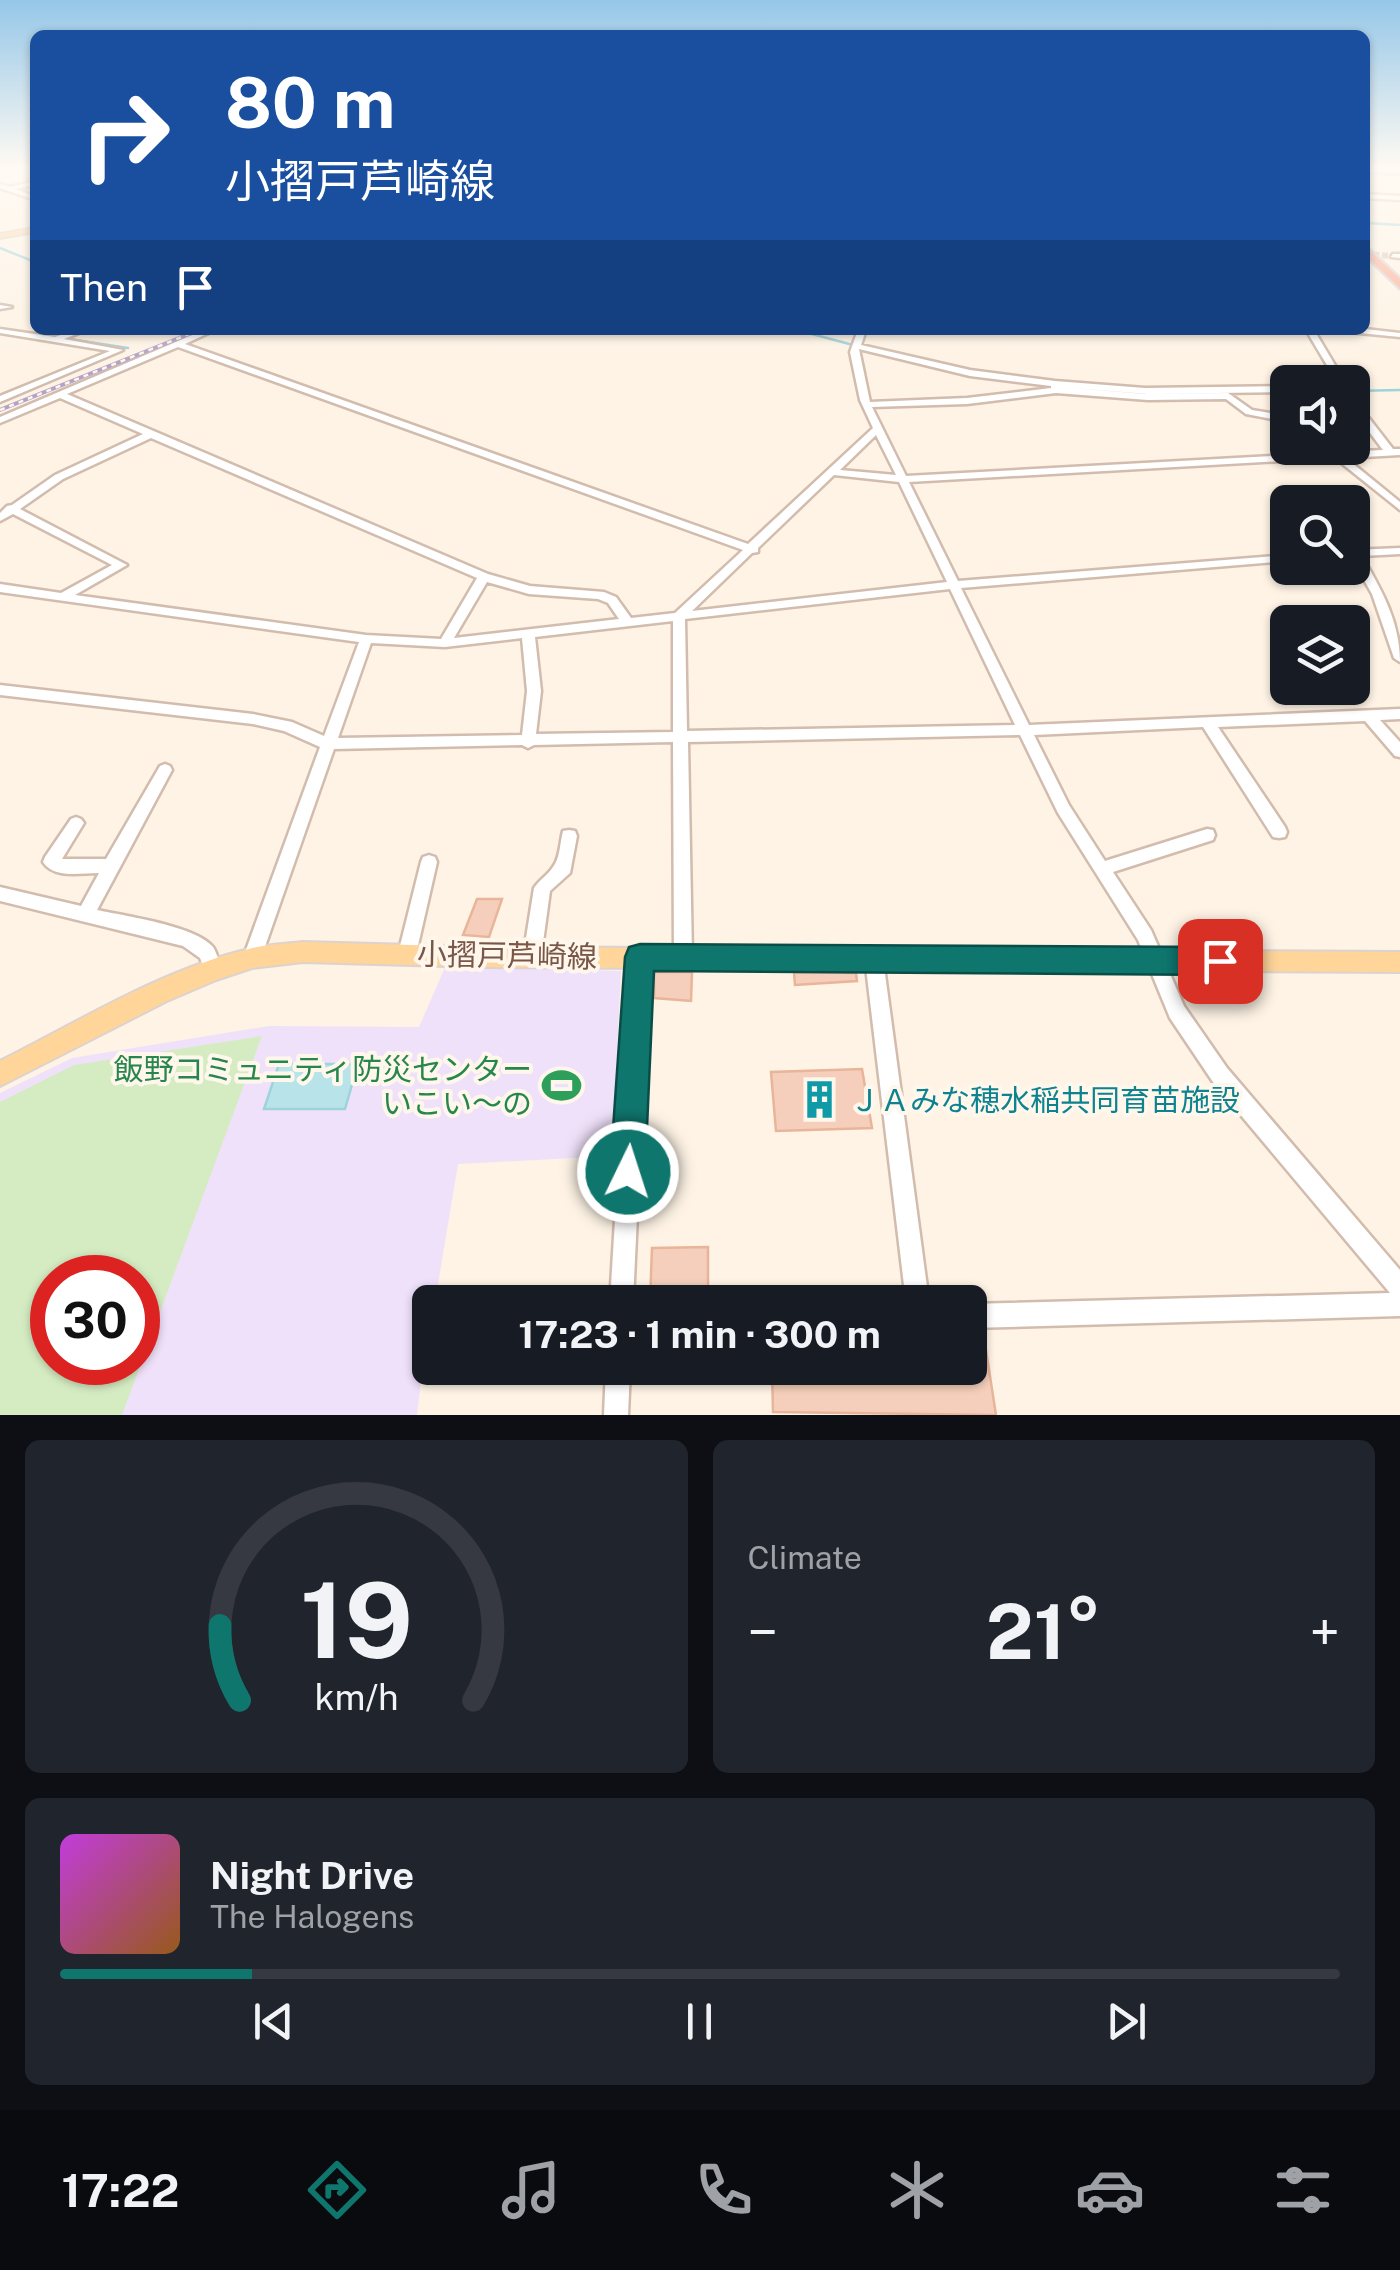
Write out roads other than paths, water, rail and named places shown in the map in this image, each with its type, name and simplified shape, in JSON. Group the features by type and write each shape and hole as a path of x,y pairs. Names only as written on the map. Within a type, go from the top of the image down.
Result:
{"highway":[{"path":"1370,254 1400,286"}],"main road":[{"name":"小摺戸芦崎線","path":"0,1074 212,970 252,958 303,952 1400,962"}],"street":[{"path":"4,332 30,325"},
{"path":"0,399 119,350 56,335 38,337 4,332"},
{"path":"1370,332 1400,335"},
{"path":"0,418 198,335"},
{"path":"860,335 855,346 856,378 876,430 1063,809 1158,959 1178,1012 1220,1075 1400,1288"},
{"path":"1313,335 1331,365"},
{"path":"176,344 754,550"},
{"path":"855,346 970,373 1056,387 1148,397 1228,396 1249,412 1270,416"},
{"path":"0,418 87,384"},
{"path":"866,405 967,401 1056,387 1145,391 1270,389"},
{"path":"62,395 484,577 530,590 600,595 612,600 628,622"},
{"path":"682,956 679,616 754,550 876,430"},
{"path":"1370,431 1400,461"},
{"path":"0,518 6,507 59,476 151,434"},
{"path":"833,472 900,479 1270,460"},
{"path":"1349,465 1400,508"},
{"path":"6,507 120,565 63,596"},
{"path":"1370,552 1400,550"},
{"path":"0,588 366,639 445,643 951,584 1270,559"},
{"path":"445,643 484,577"},
{"path":"1370,580 1400,658"},
{"path":"528,634 534,691 528,743"},
{"path":"252,958 366,639"},
{"path":"0,690 253,719 287,726 328,744 528,743 1024,730 1400,714"},
{"path":"1370,716 1400,752"},
{"path":"1206,722 1279,832"},
{"path":"86,914 165,770"},
{"path":"76,824 52,862 55,866 111,866"},
{"path":"1102,870 1206,835"},
{"path":"532,957 542,888 564,868 569,836"},
{"path":"407,954 429,862"},
{"path":"0,894 188,939 206,953 212,970"},
{"path":"623,1285 640,957"},
{"path":"874,959 916,1285"},
{"path":"987,1316 1400,1304"},
{"path":"616,1415 617,1385"}],"water":[{"path":"279,1064 358,1064 345,1109 264,1109"}],"waterway":[{"path":"0,248 30,260"},
{"path":"816,335 954,372"},
{"path":"63,338 128,348"},
{"path":"1370,391 1400,390"},
{"path":"1227,393 1270,392"}],"tunnel":[{"path":"1370,254 1393,256"}],"railway":[{"path":"0,410 187,335"}],"place":[{"name":"飯野コミュニティ防災センター いこい～の","path":"562,1086"},
{"name":"ＪＡみな穂水稲共同育苗施設","path":"820,1100"}]}
